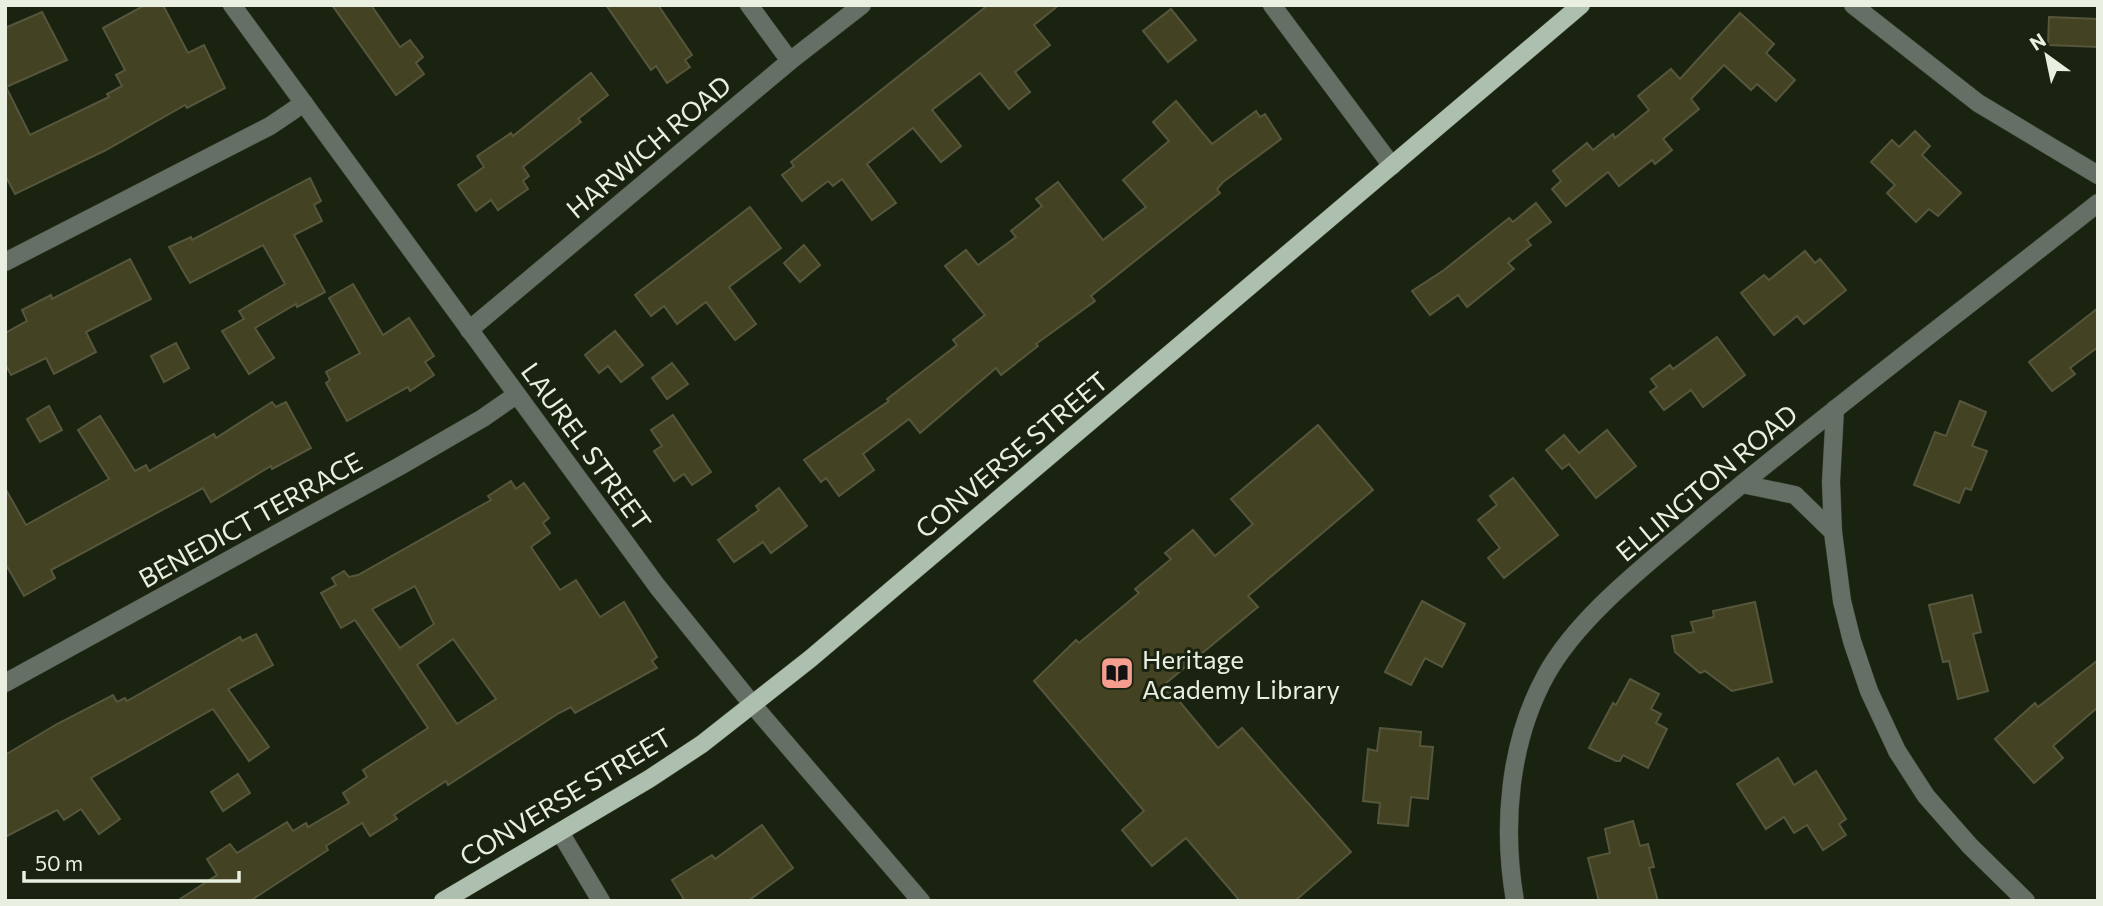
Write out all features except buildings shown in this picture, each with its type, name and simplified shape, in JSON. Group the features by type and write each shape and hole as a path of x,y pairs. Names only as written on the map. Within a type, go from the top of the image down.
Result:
{"main road":[{"name":"CONVERSE STREET","path":"443,901 649,779 752,704 1581,5"}],"street":[{"name":"LAUREL STREET","path":"232,5 657,586 752,704 921,901"},
{"path":"749,5 790,61"},
{"name":"HARWICH ROAD","path":"469,330 790,61 862,5"},
{"path":"1272,5 1392,166"},
{"path":"1853,5 1978,103 2098,175"},
{"path":"5,262 270,126 304,103"},
{"name":"ELLINGTON ROAD","path":"1515,901 1510,874 1513,780 1519,742 1546,673 1567,644 1641,570 1742,484 2098,202"},
{"name":"BENEDICT TERRACE","path":"5,683 400,466 483,418 516,394"},
{"path":"1835,409 1831,482 1833,532 1842,601 1869,691 1897,751 1926,796 1970,846 2026,901"},
{"path":"1742,484 1795,495 1833,532"},
{"path":"560,832 601,901"}],"place":[{"name":"Heritage Academy Library","path":"1117,673"}]}
